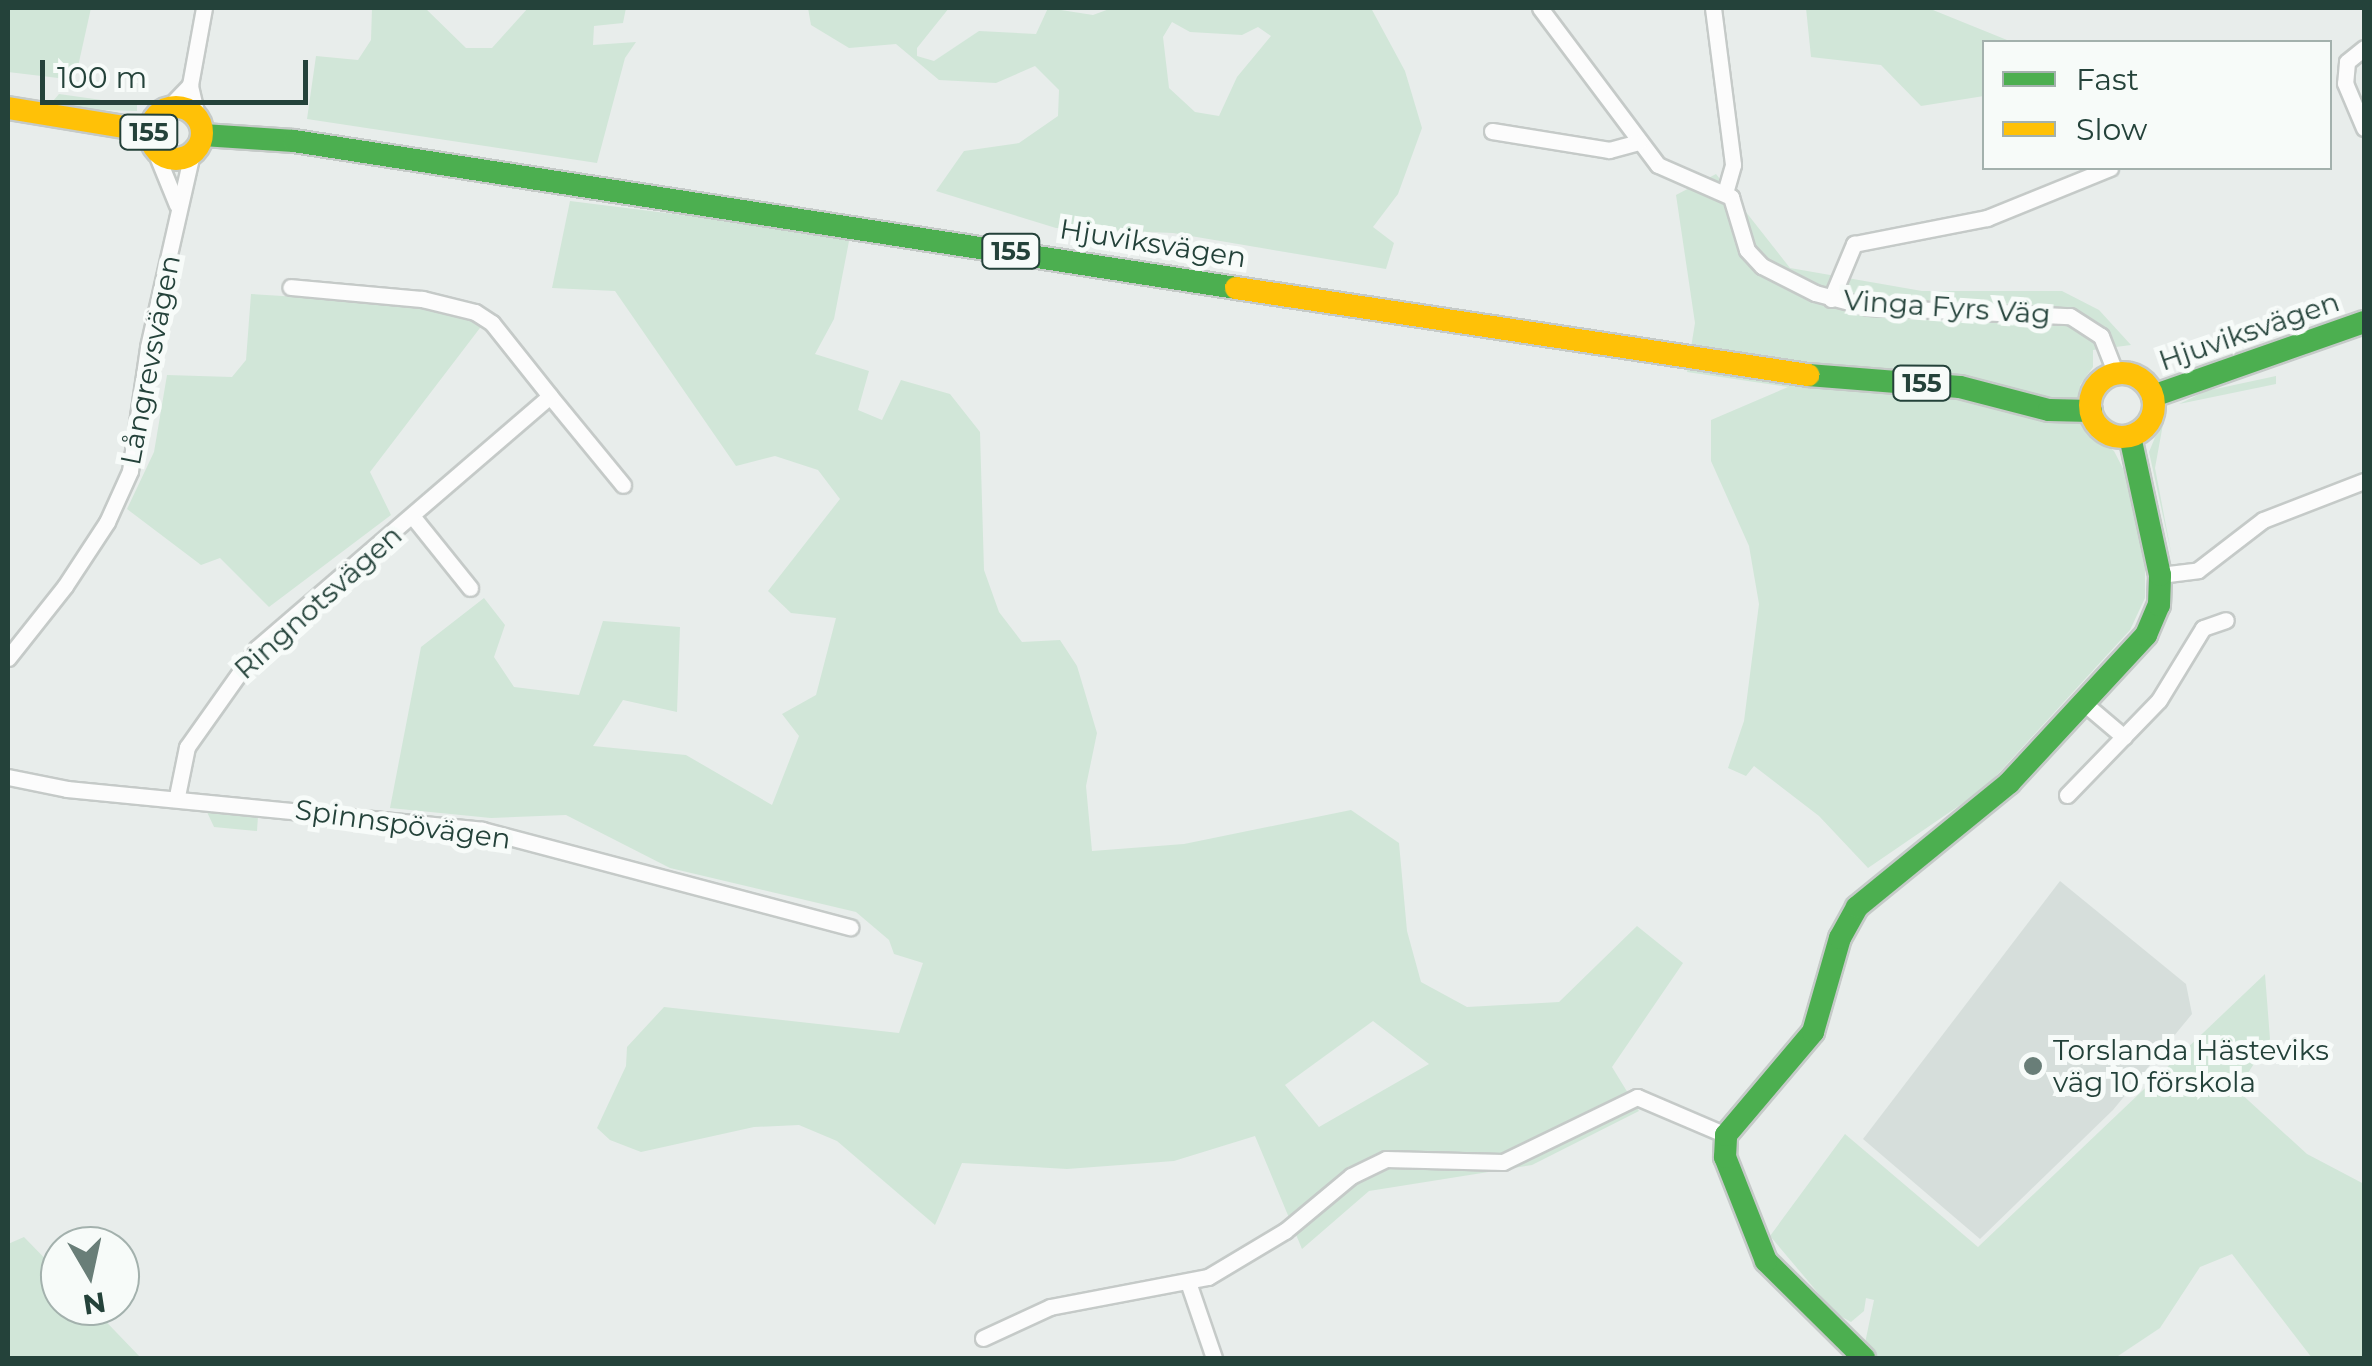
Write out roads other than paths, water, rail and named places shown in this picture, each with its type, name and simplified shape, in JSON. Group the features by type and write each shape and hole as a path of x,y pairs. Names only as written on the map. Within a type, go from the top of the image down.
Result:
{"main road":[{"name":"Hjuviksvägen","path":"8,108 152,141 177,158 197,135"},
{"name":"Hjuviksvägen","path":"166,110 197,135 294,141 689,200 1751,371 1960,387 2048,410 2091,411 2105,432 2130,436 2150,421 2153,396 2138,378 2116,374"},
{"name":"155","path":"152,141 166,110"},
{"name":"Hjuviksvägen","path":"2153,396 2364,322"},
{"path":"2091,411 2098,385 2116,374"},
{"path":"1864,1358 1779,1276 1758,1247 1726,1157 1726,1135 1814,1032 1840,938 1858,907 2009,783 2146,635 2159,605 2160,575 2130,436"}],"street":[{"path":"197,135 190,86 204,8"},
{"path":"1540,8 1639,142 1669,173 1725,193 1733,165 1713,8"},
{"path":"2364,48 2347,62 2345,82 2364,128"},
{"path":"166,110 190,86"},
{"path":"1492,131 1609,150 1639,142"},
{"name":"Långrevsvägen","path":"8,658 65,586 107,522 130,471 177,205 197,135"},
{"path":"152,141 177,205"},
{"path":"1831,299 1854,244 1987,218 2105,170"},
{"name":"Vinga Fyrs Väg","path":"1725,193 1752,259 1831,299 1868,307 2070,316 2101,336 2116,374"},
{"path":"291,287 422,300 475,312 492,323 623,485"},
{"name":"Ringnotsvägen","path":"176,796 187,746 257,648 414,518 550,396"},
{"path":"2160,575 2198,570 2263,520 2364,481"},
{"name":"Ringnotsvägen","path":"414,518 470,588"},
{"path":"2067,795 2169,686 2202,628 2226,620"},
{"path":"2085,704 2124,738"},
{"name":"Spinnspövägen","path":"8,777 67,790 176,796 482,830 850,927"},
{"path":"983,1338 1068,1302 1188,1285 1252,1254 1350,1176 1386,1159 1436,1155 1503,1162 1637,1097 1726,1135"},
{"path":"1188,1285 1214,1358"}],"place":[{"name":"Torslanda Hästeviks väg 10 förskola","path":"2033,1066"}]}
